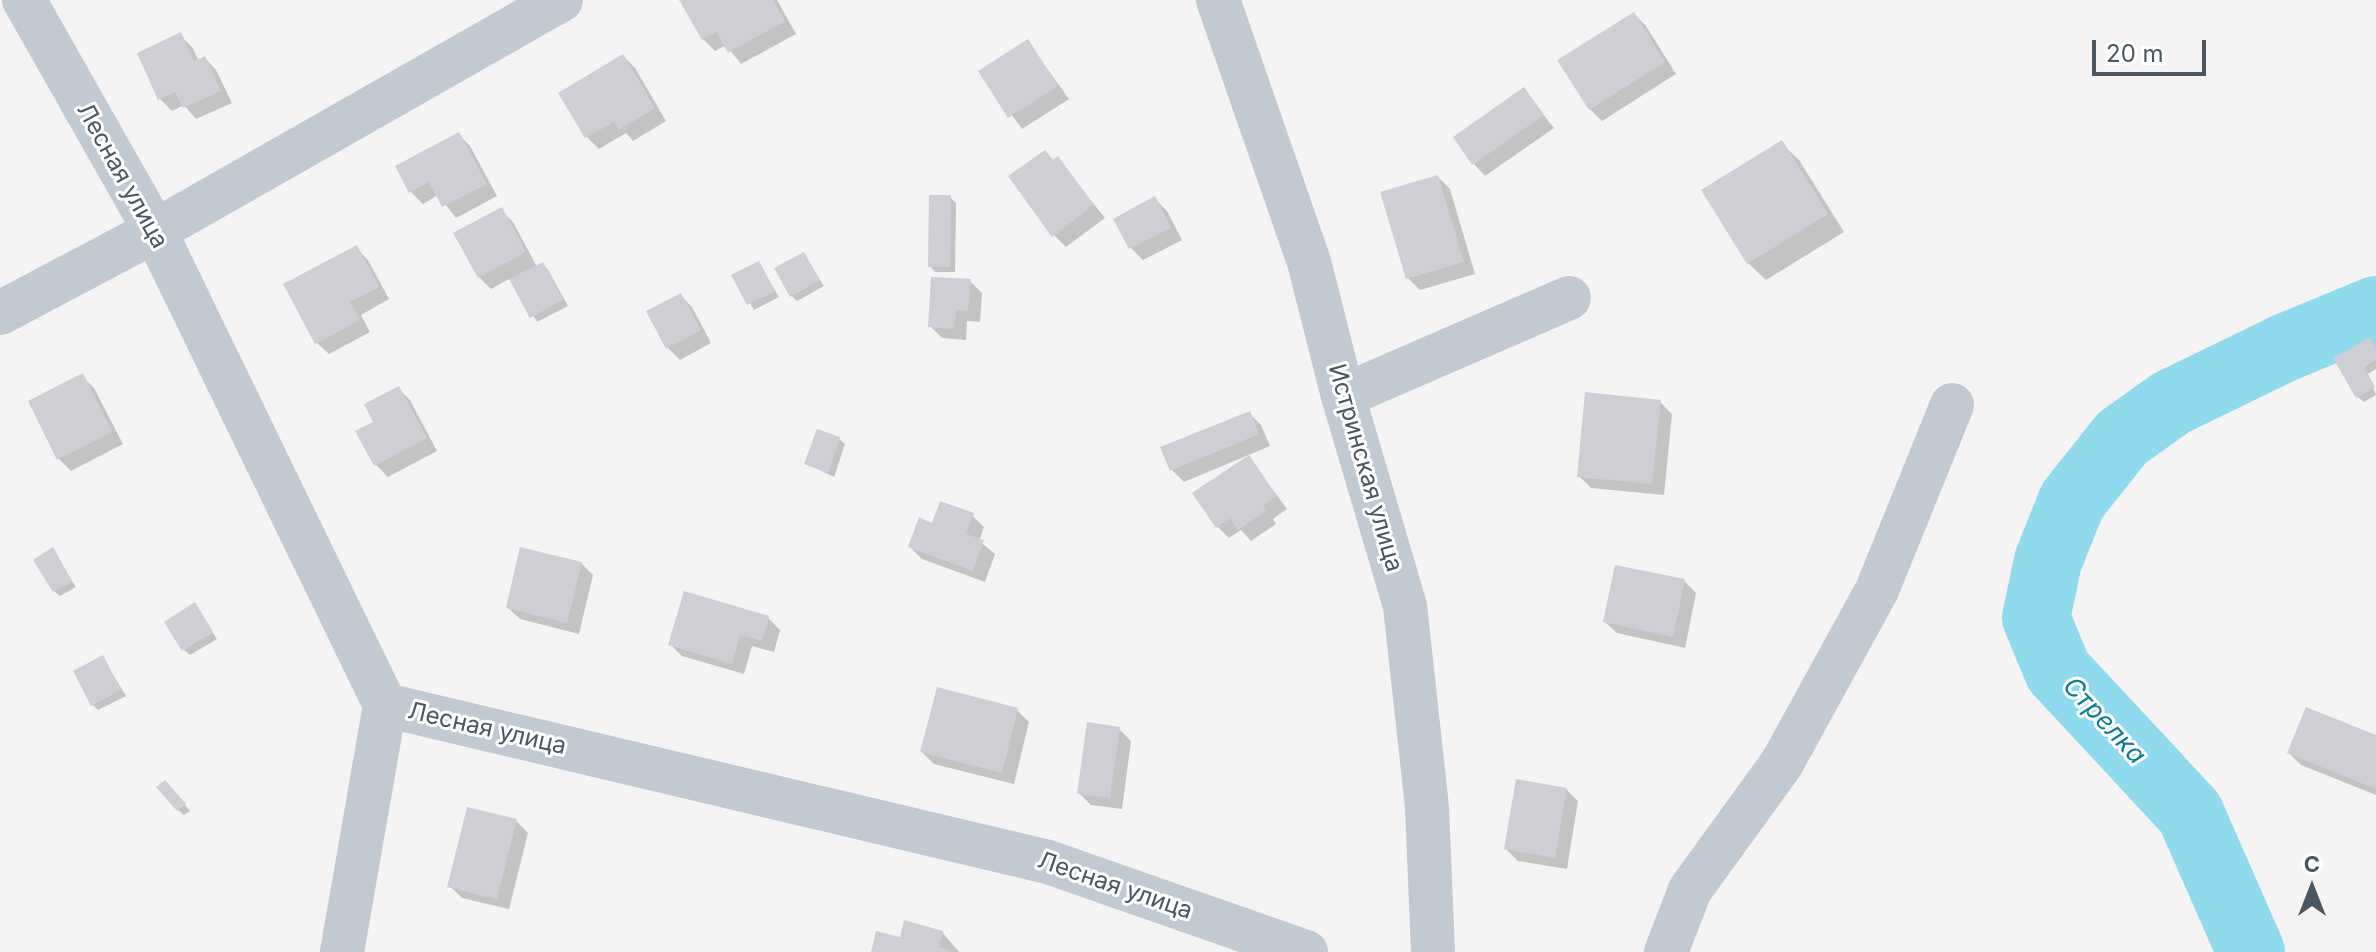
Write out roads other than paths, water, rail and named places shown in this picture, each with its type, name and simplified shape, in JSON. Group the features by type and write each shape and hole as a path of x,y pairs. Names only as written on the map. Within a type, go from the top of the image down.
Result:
{"street":[{"name":"Лесная улица","path":"24,0 155,231 385,705 1048,862 1306,952"},
{"path":"0,313 155,231 561,0"},
{"name":"Истринская улица","path":"1218,0 1309,262 1343,396 1405,606 1427,807 1433,952"},
{"path":"1343,396 1569,298"},
{"path":"1666,952 1690,890 1782,763 1877,590 1952,405"},
{"path":"342,952 385,705"}],"waterway":[{"name":"Стрелка","path":"2251,952 2190,813 2058,671 2036,618 2048,561 2072,501 2122,438 2171,403 2284,348 2376,310"}]}
